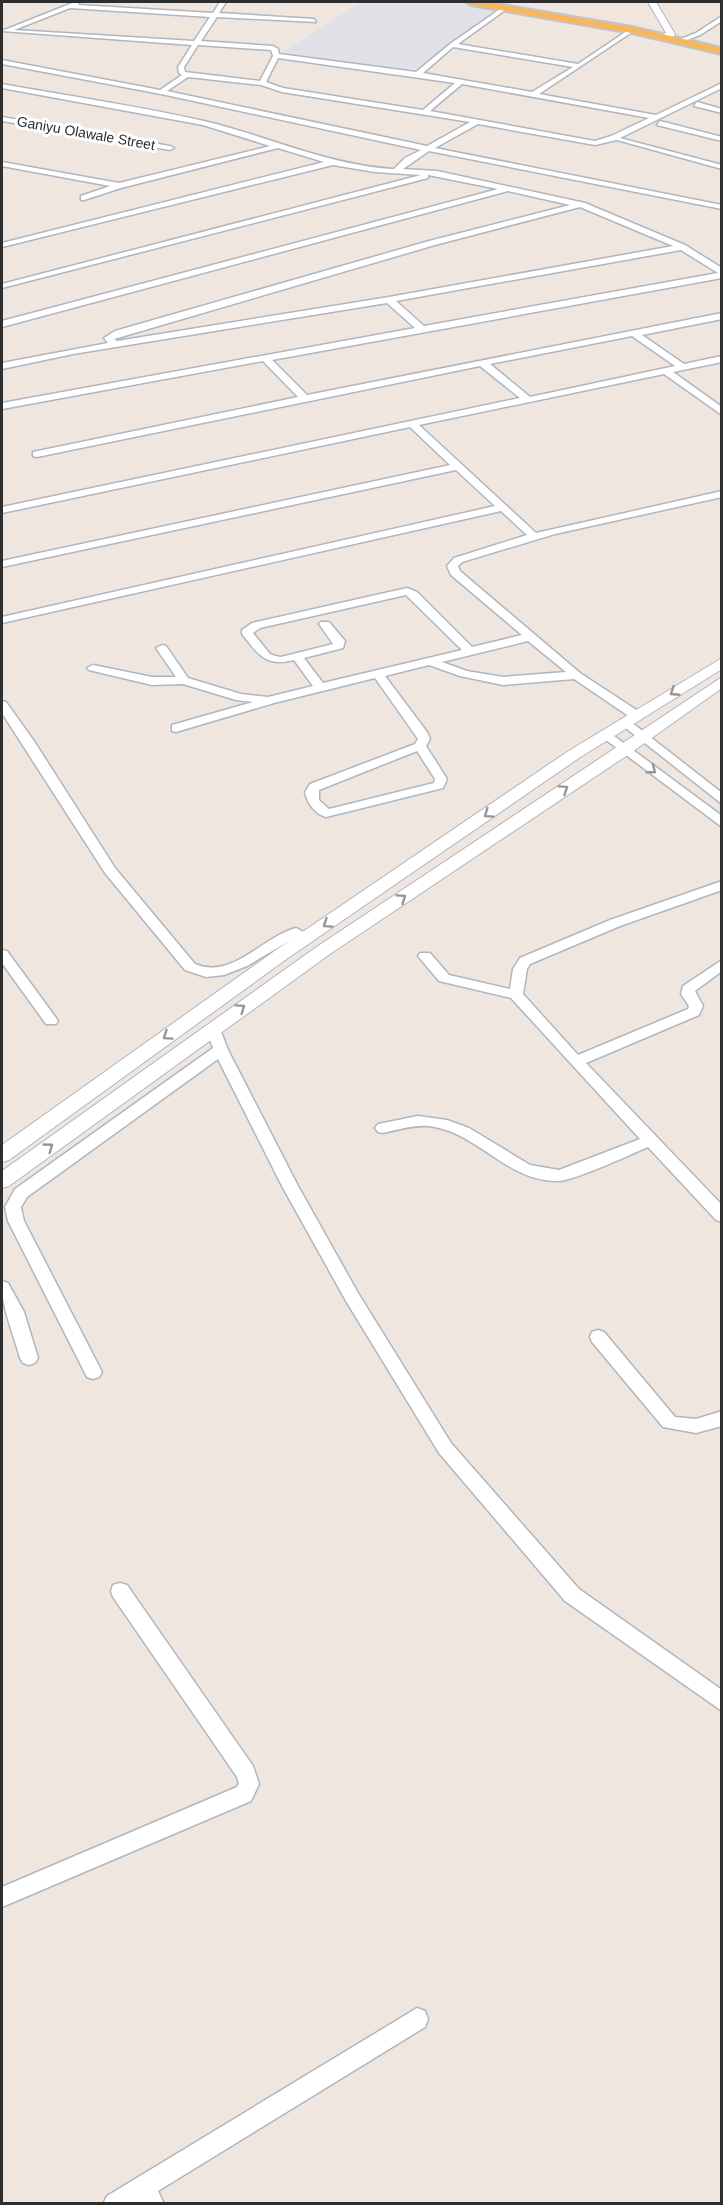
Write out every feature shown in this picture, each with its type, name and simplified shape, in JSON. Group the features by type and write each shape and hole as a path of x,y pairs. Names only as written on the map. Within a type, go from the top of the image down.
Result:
{"main road":[{"path":"471,2 512,5"},
{"path":"490,2 630,28 722,49"},
{"path":"652,2 675,38"},
{"path":"630,28 667,24"},
{"path":"2,1155 126,1063 306,937 606,734 722,662"},
{"path":"2,1181 343,937 626,749 722,681"}],"street":[{"path":"3,32 80,2"},
{"path":"223,2 180,71 187,75 262,83 282,90 424,112 595,143 605,142 658,120 722,85"},
{"path":"417,74 452,45 512,5"},
{"path":"69,6 314,21"},
{"path":"675,38 698,34 722,18"},
{"path":"534,94 579,66 630,28"},
{"path":"3,32 276,50 276,56 262,83"},
{"path":"452,45 579,66"},
{"path":"276,56 417,74 534,94 658,120 722,139"},
{"path":"2,62 161,92 426,149 722,207"},
{"path":"161,92 187,75"},
{"path":"424,112 462,81"},
{"path":"2,86 204,123 334,163 375,170 437,173 582,204 682,247 722,273"},
{"path":"697,104 722,111"},
{"name":"Ganiyu Olawale Street","path":"2,119 170,148"},
{"path":"398,170 408,160 476,122"},
{"path":"620,140 722,167"},
{"path":"84,198 117,186 279,146"},
{"path":"2,245 334,163"},
{"path":"2,164 117,186"},
{"path":"12,172 22,168"},
{"path":"2,286 437,173"},
{"path":"2,324 511,188"},
{"path":"115,345 109,338 118,333 387,256 582,204"},
{"path":"2,366 73,351 389,300 682,247"},
{"path":"2,406 424,331 722,273"},
{"path":"389,300 424,331"},
{"path":"37,454 632,332 722,316"},
{"path":"632,332 684,368"},
{"path":"266,359 305,398"},
{"path":"4,506 722,359"},
{"path":"482,363 528,400"},
{"path":"666,371 722,411"},
{"path":"412,424 535,537"},
{"path":"2,564 458,466"},
{"path":"722,494 535,537 458,560 452,566 455,573 529,637 632,719 645,736 722,800"},
{"path":"2,620 501,508"},
{"path":"325,624 339,641 339,646 297,657 273,659 266,656 246,632 256,625 407,591 413,594 469,651"},
{"path":"176,728 228,714 270,699 529,637"},
{"path":"162,648 184,680"},
{"path":"297,657 320,687"},
{"path":"429,661 464,674 503,681 576,675"},
{"path":"93,668 152,681 184,680 240,697 270,699"},
{"path":"377,673 422,732 424,739 420,746 314,787 310,792 313,801 326,813 440,785 441,779 420,746"},
{"path":"2,705 28,741 110,870 190,967 208,973 228,968 251,958 296,932 306,937"},
{"path":"606,734 722,823"},
{"path":"516,995 520,969 525,961 615,923 722,885"},
{"path":"2,954 51,1021"},
{"path":"425,956 444,978 516,995 649,1141 722,1216"},
{"path":"576,1062 694,1012 696,1006 688,994 688,989 722,964"},
{"path":"213,1029 221,1050 301,1206 352,1297 446,1448 572,1595 722,1702"},
{"path":"93,1372 16,1221 13,1207 21,1193 221,1050"},
{"path":"383,1128 411,1122 438,1123 476,1138 526,1172 550,1177 560,1176 649,1141"},
{"path":"2,1287 16,1314 29,1358"},
{"path":"598,1337 669,1422 686,1427 710,1425 722,1418"},
{"path":"2,1897 244,1794 249,1784 246,1773 120,1591"},
{"path":"115,2204 149,2195 417,2019"}],"shaded area":[{"path":"361,2 452,2 500,9 417,68 408,70 287,55 283,52"}]}
